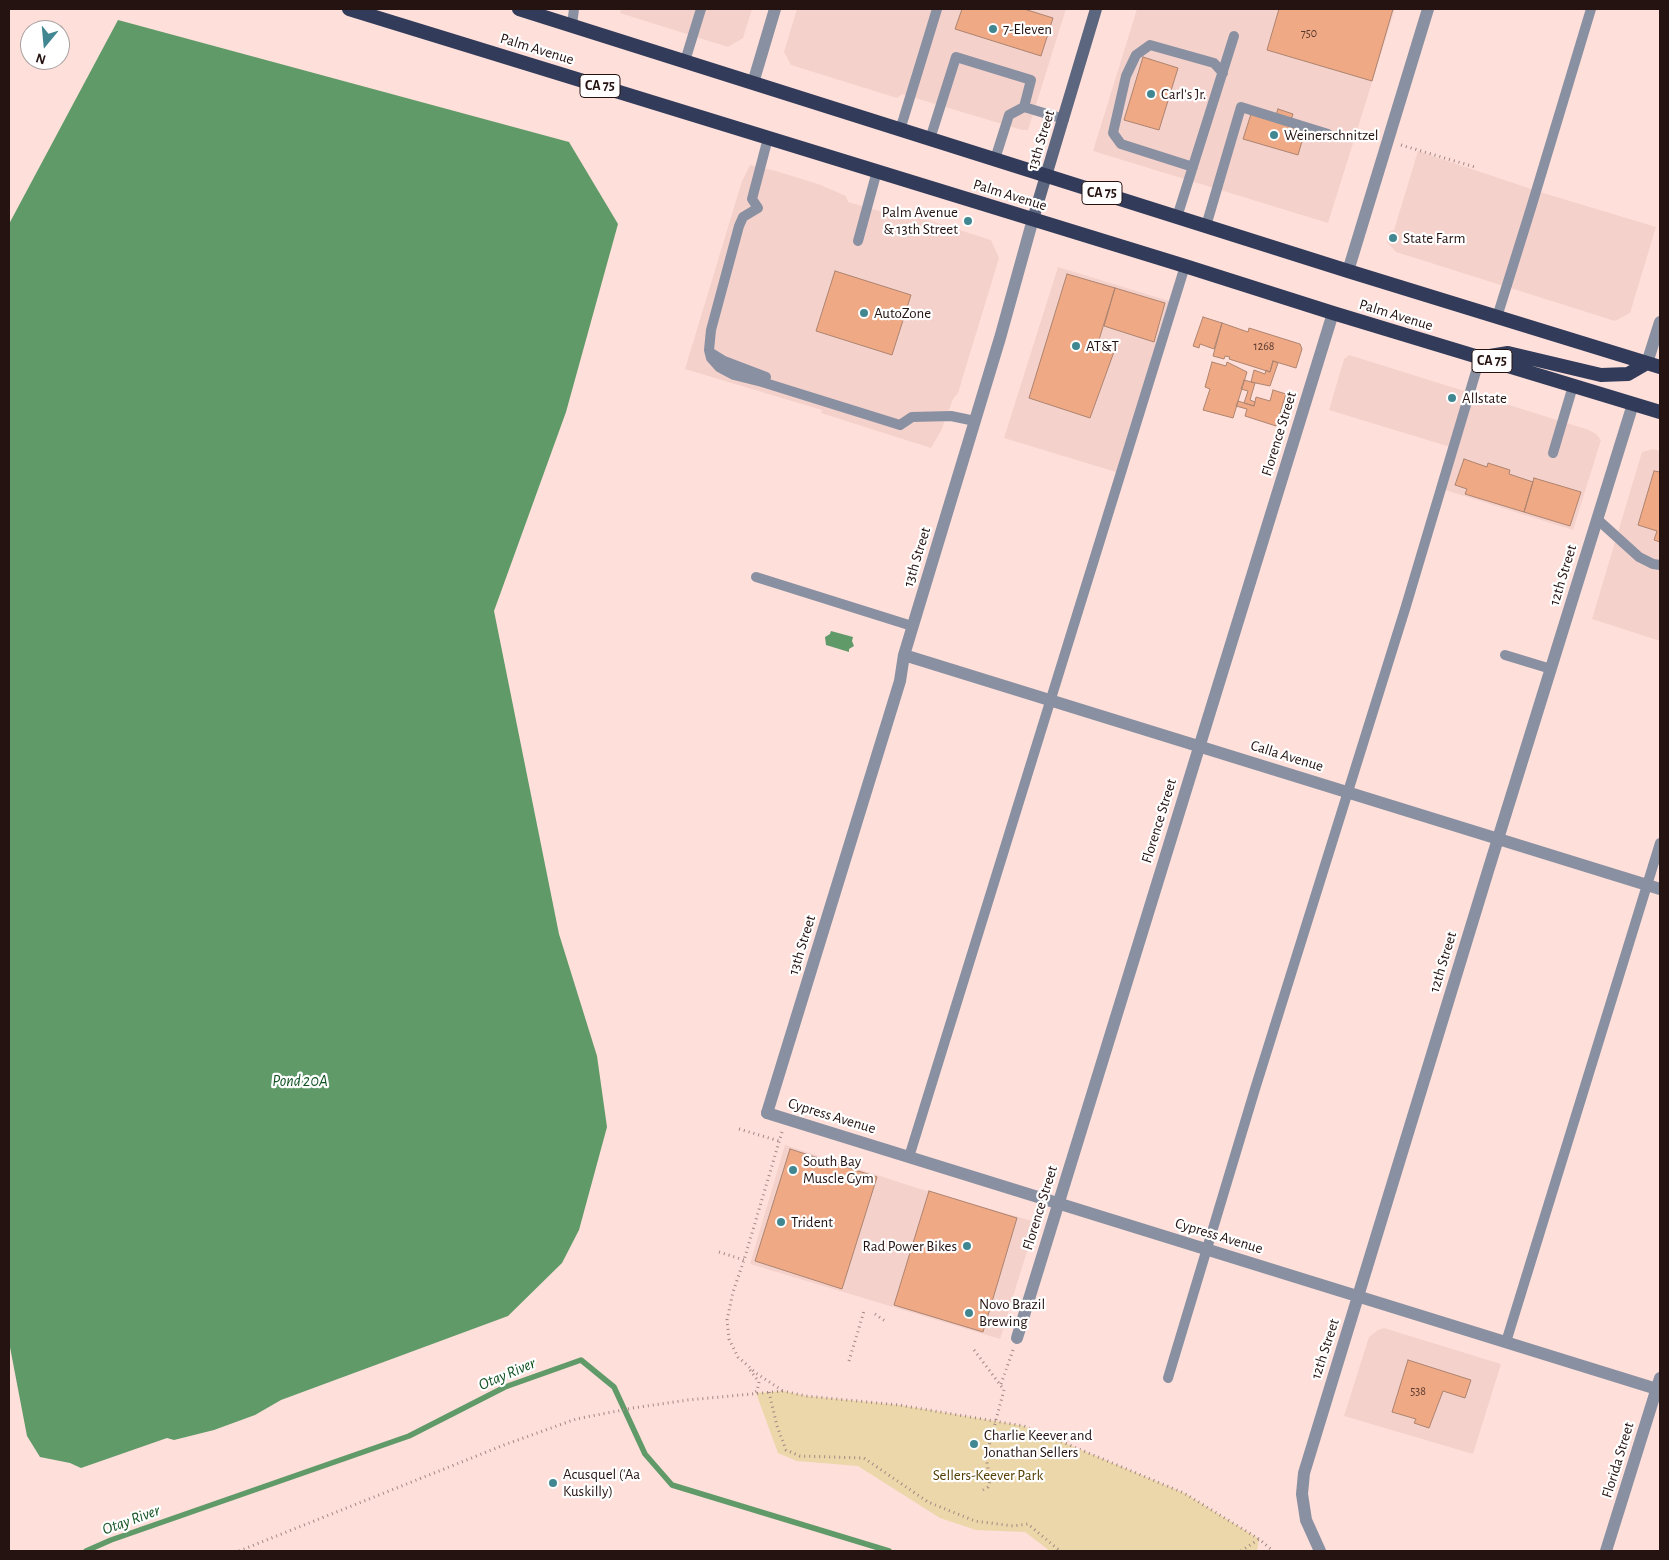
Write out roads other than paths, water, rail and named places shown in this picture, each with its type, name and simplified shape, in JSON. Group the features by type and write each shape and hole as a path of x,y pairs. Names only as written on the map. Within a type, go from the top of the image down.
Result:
{"highway":[{"name":"Palm Avenue","path":"350,9 1333,313 1660,412"},
{"name":"Palm Avenue","path":"519,9 1348,271 1654,365"},
{"path":"1480,358 1508,353 1601,375 1628,374 1654,365"}],"main road":[{"name":"13th Street","path":"1033,220 1096,9"}],"street":[{"path":"753,82 775,9"},
{"path":"1348,271 1428,9"},
{"name":"13th Street","path":"767,1113 900,681 904,654 912,626 975,421 1033,220"},
{"name":"Florence Street","path":"1016,1342 1333,313"},
{"path":"1654,365 1660,322"},
{"name":"12th Street","path":"1320,1551 1310,1532 1303,1507 1304,1473 1633,404"},
{"name":"Calla Avenue","path":"904,654 1660,889"},
{"name":"Cypress Avenue","path":"767,1113 1358,1297 1659,1386"},
{"name":"Florida Street","path":"1606,1551 1659,1386"}],"lane":[{"path":"572,25 574,9"},
{"path":"686,61 701,9"},
{"path":"900,130 937,9"},
{"path":"1497,317 1532,208 1591,9"},
{"path":"1177,217 1234,36"},
{"path":"1193,167 1121,144 1113,133 1126,76 1136,55 1150,45 1214,63 1223,73"},
{"path":"930,139 956,58 1031,80 1024,107"},
{"path":"995,159 1009,115 1024,107 1064,120"},
{"path":"1206,226 1241,107 1328,134"},
{"path":"768,138 752,200 758,208 743,217 739,226 710,330 709,350 711,358 719,367 734,375 900,425 912,417 951,416 975,421"},
{"path":"858,240 877,171"},
{"path":"909,1157 1185,266"},
{"path":"1168,1378 1206,1249 1406,606 1480,358"},
{"path":"1553,453 1573,386"},
{"path":"1597,519 1639,557 1660,565"},
{"path":"756,577 912,626"},
{"path":"1505,655 1551,668"},
{"path":"1506,1342 1660,843"}],"water":[{"name":"Pond 20A","path":"118,20 569,142 618,224 566,412 494,611 559,934 597,1056 607,1127 579,1230 562,1263 508,1316 281,1400 255,1415 214,1430 174,1440 167,1438 81,1468 70,1463 40,1457 27,1436 9,1342 9,224"},
{"path":"831,631 853,637 854,646 849,649 849,652 826,645 825,637"}],"waterway":[{"name":"Otay River","path":"86,1551 111,1540 409,1436 505,1387 581,1360 614,1387 645,1454 672,1485 889,1551"}],"place":[{"name":"7-Eleven","path":"993,29"},
{"name":"Carl's Jr.","path":"1151,94"},
{"name":"Weinerschnitzel","path":"1274,135"},
{"name":"Palm Avenue & 13th Street","path":"968,221"},
{"name":"State Farm","path":"1393,238"},
{"name":"AutoZone","path":"864,313"},
{"name":"AT&T","path":"1076,346"},
{"name":"Allstate","path":"1452,398"},
{"name":"South Bay Muscle Gym","path":"793,1170"},
{"name":"Trident","path":"781,1222"},
{"name":"Rad Power Bikes","path":"967,1246"},
{"name":"Novo Brazil Brewing","path":"969,1313"},
{"name":"Charlie Keever and Jonathan Sellers","path":"974,1444"},
{"name":"Acusquel ('Aa Kuskilly)","path":"553,1483"}],"park label":[{"name":"Sellers-Keever Park","path":"988,1475"}]}
